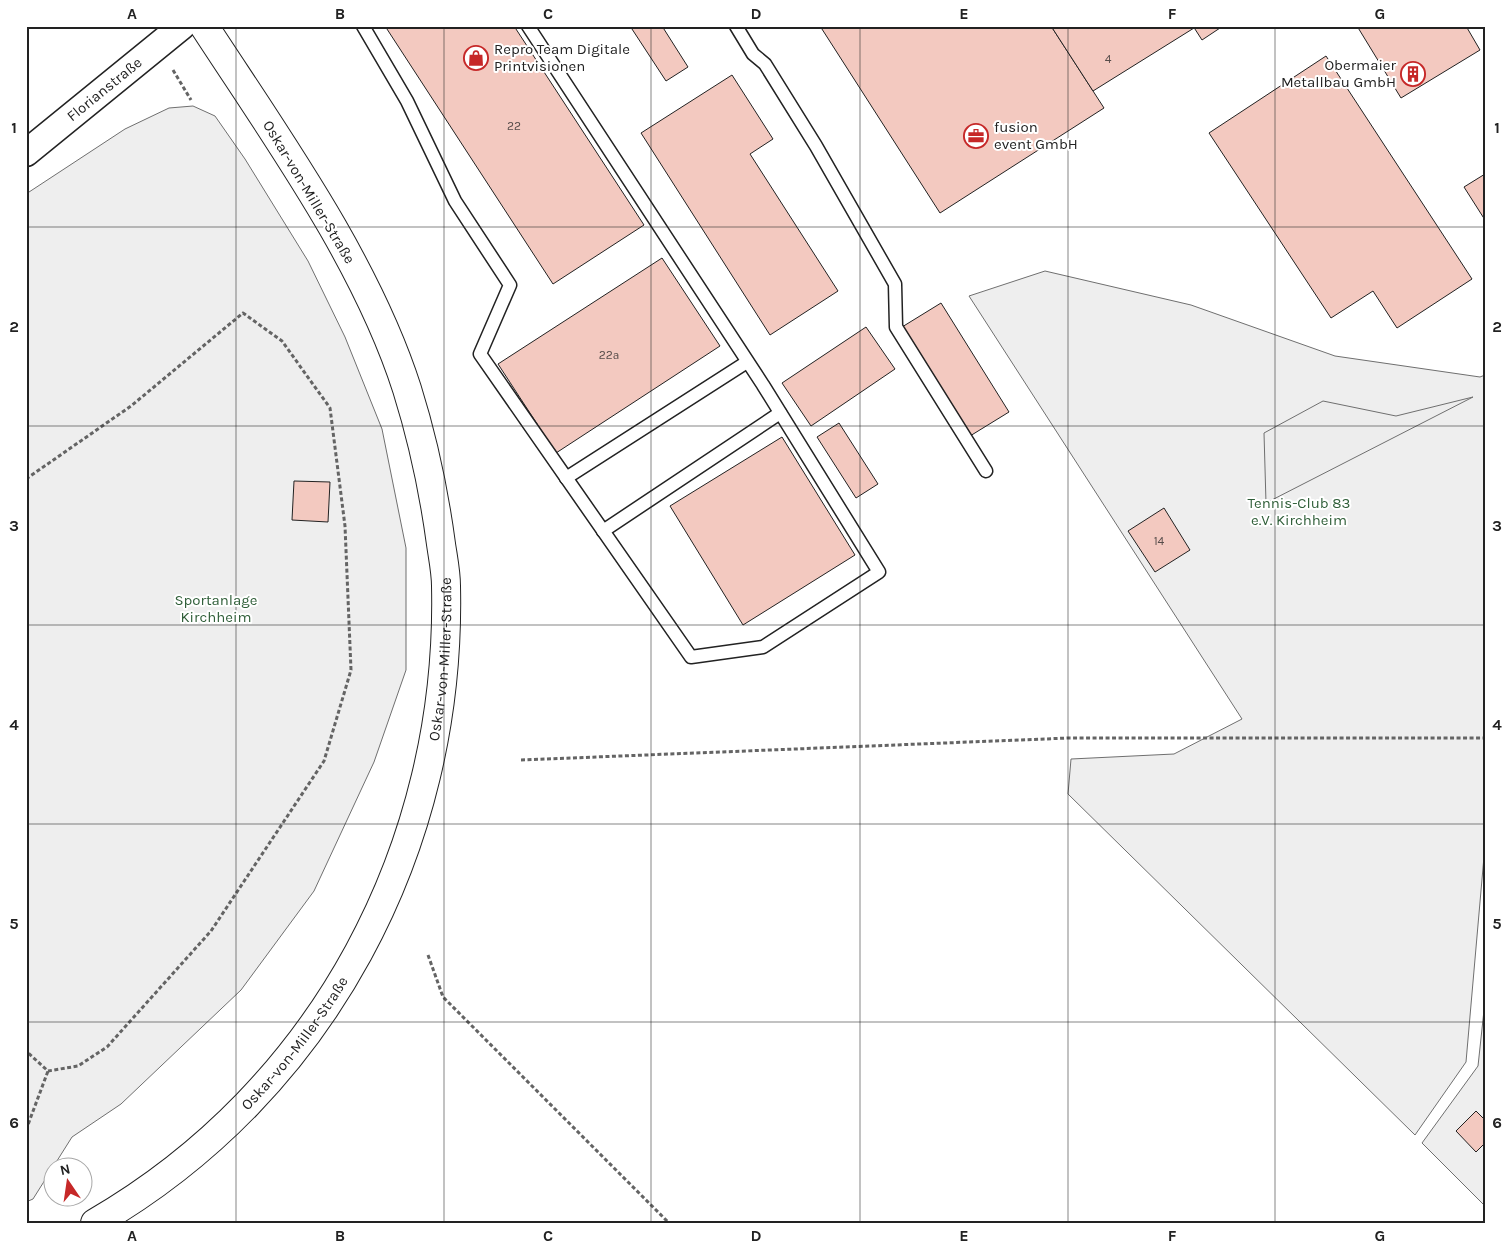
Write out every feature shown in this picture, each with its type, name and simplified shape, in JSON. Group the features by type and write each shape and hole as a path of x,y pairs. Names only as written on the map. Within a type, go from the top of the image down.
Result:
{"main road":[{"name":"Oskar-von-Miller-Straße","path":"95,1223 178,1167 234,1117 288,1061 332,1001 369,934 396,874 416,816 434,747 442,677 446,584 437,516 426,461 406,386 346,248 204,26"}],"street":[{"name":"Florianstraße","path":"26,153 182,26"}],"lane":[{"path":"363,26 407,101 455,201 510,285 480,354 690,657 763,647 879,572 748,362 528,26"},
{"path":"736,26 753,54 765,64 816,146 895,284 896,327 986,471"},
{"path":"566,478 748,362"},
{"path":"603,531 780,413"}],"path":[{"path":"26,479 131,406 243,313 282,342 330,408 346,535 351,670 324,761 211,931 107,1047 78,1066 48,1071"},
{"path":"521,760 1069,738 1485,738"},
{"path":"428,955 443,997 669,1223"},
{"path":"26,1051 48,1071"},
{"path":"26,1130 48,1071"}],"green space":[{"name":"Sportanlage Kirchheim","path":"193,106 215,116 245,159 308,261 345,337 382,429 406,548 406,670 374,762 314,891 241,990 121,1104 72,1137 60,1156 42,1156 42,1185 33,1199 26,1202 26,194 125,129 169,108"},
{"name":"Tennis-Club 83 e.V. Kirchheim","path":"1045,271 1191,305 1335,356 1480,377 1485,375 1485,845 1466,1062 1415,1135 1068,794 1071,759 1174,754 1242,719 969,296"},
{"path":"1485,1001 1485,1206 1422,1143 1478,1066"}],"shaded area":[{"path":"1473,397 1266,503 1264,433 1323,401 1396,416"}],"building":[{"path":"385,26 514,26 644,225 553,284"},
{"path":"630,26 662,26 688,67 666,81"},
{"name":"fusion event GmbH","path":"820,26 1051,26 1104,108 940,213"},
{"path":"1051,26 1193,26 1194,28 1093,91"},
{"path":"1193,26 1223,26 1202,40"},
{"name":"Obermaier Metallbau GmbH","path":"1357,26 1466,26 1480,50 1401,98"},
{"path":"1326,56 1472,279 1397,328 1373,291 1331,318 1209,133"},
{"path":"732,75 773,139 750,154 838,291 770,335 641,133"},
{"path":"1485,174 1485,220 1464,187"},
{"path":"662,258 720,346 556,453 498,364"},
{"path":"941,303 1009,412 970,436 902,327"},
{"path":"866,327 895,369 811,426 782,383"},
{"path":"839,423 878,484 856,498 817,437"},
{"path":"782,437 855,555 743,625 670,506"},
{"path":"294,481 330,482 328,522 292,520"},
{"path":"1164,508 1190,550 1155,572 1128,531"},
{"path":"1476,1111 1485,1120 1485,1143 1476,1152 1456,1131"}],"place":[{"name":"Repro Team Digitale Printvisionen","path":"476,58"},
{"name":"Obermaier Metallbau GmbH","path":"1413,74"},
{"name":"fusion event GmbH","path":"976,136"}]}
